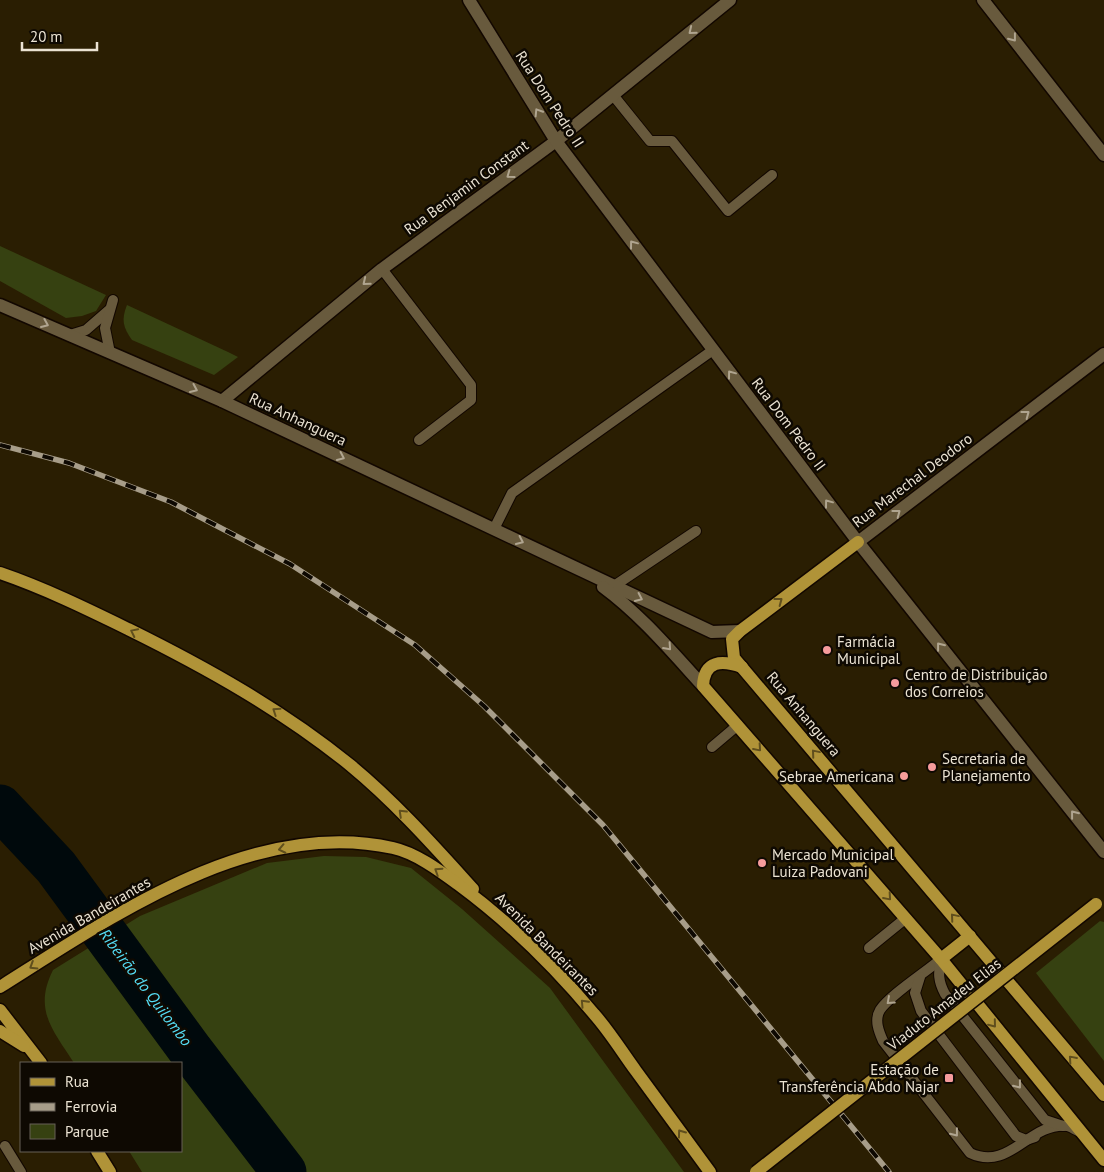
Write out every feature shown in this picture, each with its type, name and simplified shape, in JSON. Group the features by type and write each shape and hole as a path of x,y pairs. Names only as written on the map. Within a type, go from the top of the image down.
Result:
{"main road":[{"name":"Rua Marechal Deodoro","path":"740,631 858,542"},
{"path":"0,573 80,606 162,645 244,690 299,726 351,766 405,816 496,912"},
{"name":"Rua Anhanguera","path":"740,631 732,639 734,658 970,936 1018,996 1104,1095"},
{"path":"703,686 703,676 709,667 719,662 742,667"},
{"name":"Rua Anhanguera","path":"703,686 941,959 1104,1160"},
{"name":"Avenida Bandeirantes","path":"0,987 131,906 205,871 255,855 302,845 353,842 396,848 436,868 496,912 549,964 595,1015 710,1172"},
{"name":"Viaduto Amadeu Elias","path":"756,1172 1100,901"},
{"path":"941,959 970,936"},
{"path":"0,1010 38,1059"},
{"path":"0,1031 38,1059"},
{"path":"98,1152 110,1172"}],"street":[{"name":"Rua Dom Pedro II","path":"469,0 556,142 858,542 1104,852"},
{"name":"Rua Benjamin Constant","path":"222,401 382,269 556,142 730,0"},
{"path":"983,0 1104,155"},
{"name":"Rua Anhanguera","path":"0,305 222,401 712,632 740,631"},
{"name":"Rua Marechal Deodoro","path":"858,542 1104,354"},
{"name":"Rua Anhanguera","path":"579,569 624,603 659,637 703,686"}],"lane":[{"path":"613,95 650,140 672,141 728,210 772,175"},
{"path":"382,269 471,385 471,400 419,440"},
{"path":"70,335 86,330 111,305 105,328 110,353"},
{"path":"494,529 512,493 713,350"},
{"path":"614,586 696,531"},
{"path":"712,747 738,725"},
{"path":"869,948 906,918"},
{"path":"941,959 879,1011 877,1020 883,1041 970,1153 979,1160 1000,1162 1010,1157 1036,1137 1051,1129 1067,1126"},
{"path":"941,959 938,972 939,983 945,994 1045,1120 1067,1126 1082,1133"},
{"path":"920,976 915,993 920,1011 1016,1136 1026,1140 1036,1137"},
{"path":"5,1146 22,1172"}],"green space":[{"path":"0,246 106,295 96,311 82,316 66,318 0,281"},
{"path":"127,305 238,357 214,375 132,340 124,323"},
{"path":"324,856 366,857 411,868 462,909 550,988 684,1172 142,1172 130,1152 182,1152 182,1062 73,1062 48,1019 45,1008 47,984 53,970 140,916 267,863"},
{"path":"1100,921 1104,922 1104,1061 1036,973"}],"waterway":[{"name":"Ribeirão do Quilombo","path":"0,807 56,867 191,1051 284,1172"}],"railway":[{"path":"0,445 69,463 171,502 290,564 415,645 484,706 603,825 889,1172"}],"place":[{"name":"Farmácia Municipal","path":"827,650"},
{"name":"Centro de Distribuição dos Correios","path":"895,683"},
{"name":"Secretaria de Planejamento","path":"932,767"},
{"name":"Sebrae Americana","path":"904,776"},
{"name":"Mercado Municipal Luiza Padovani","path":"762,863"},
{"name":"Estação de Transferência Abdo Najar","path":"949,1078"}]}
